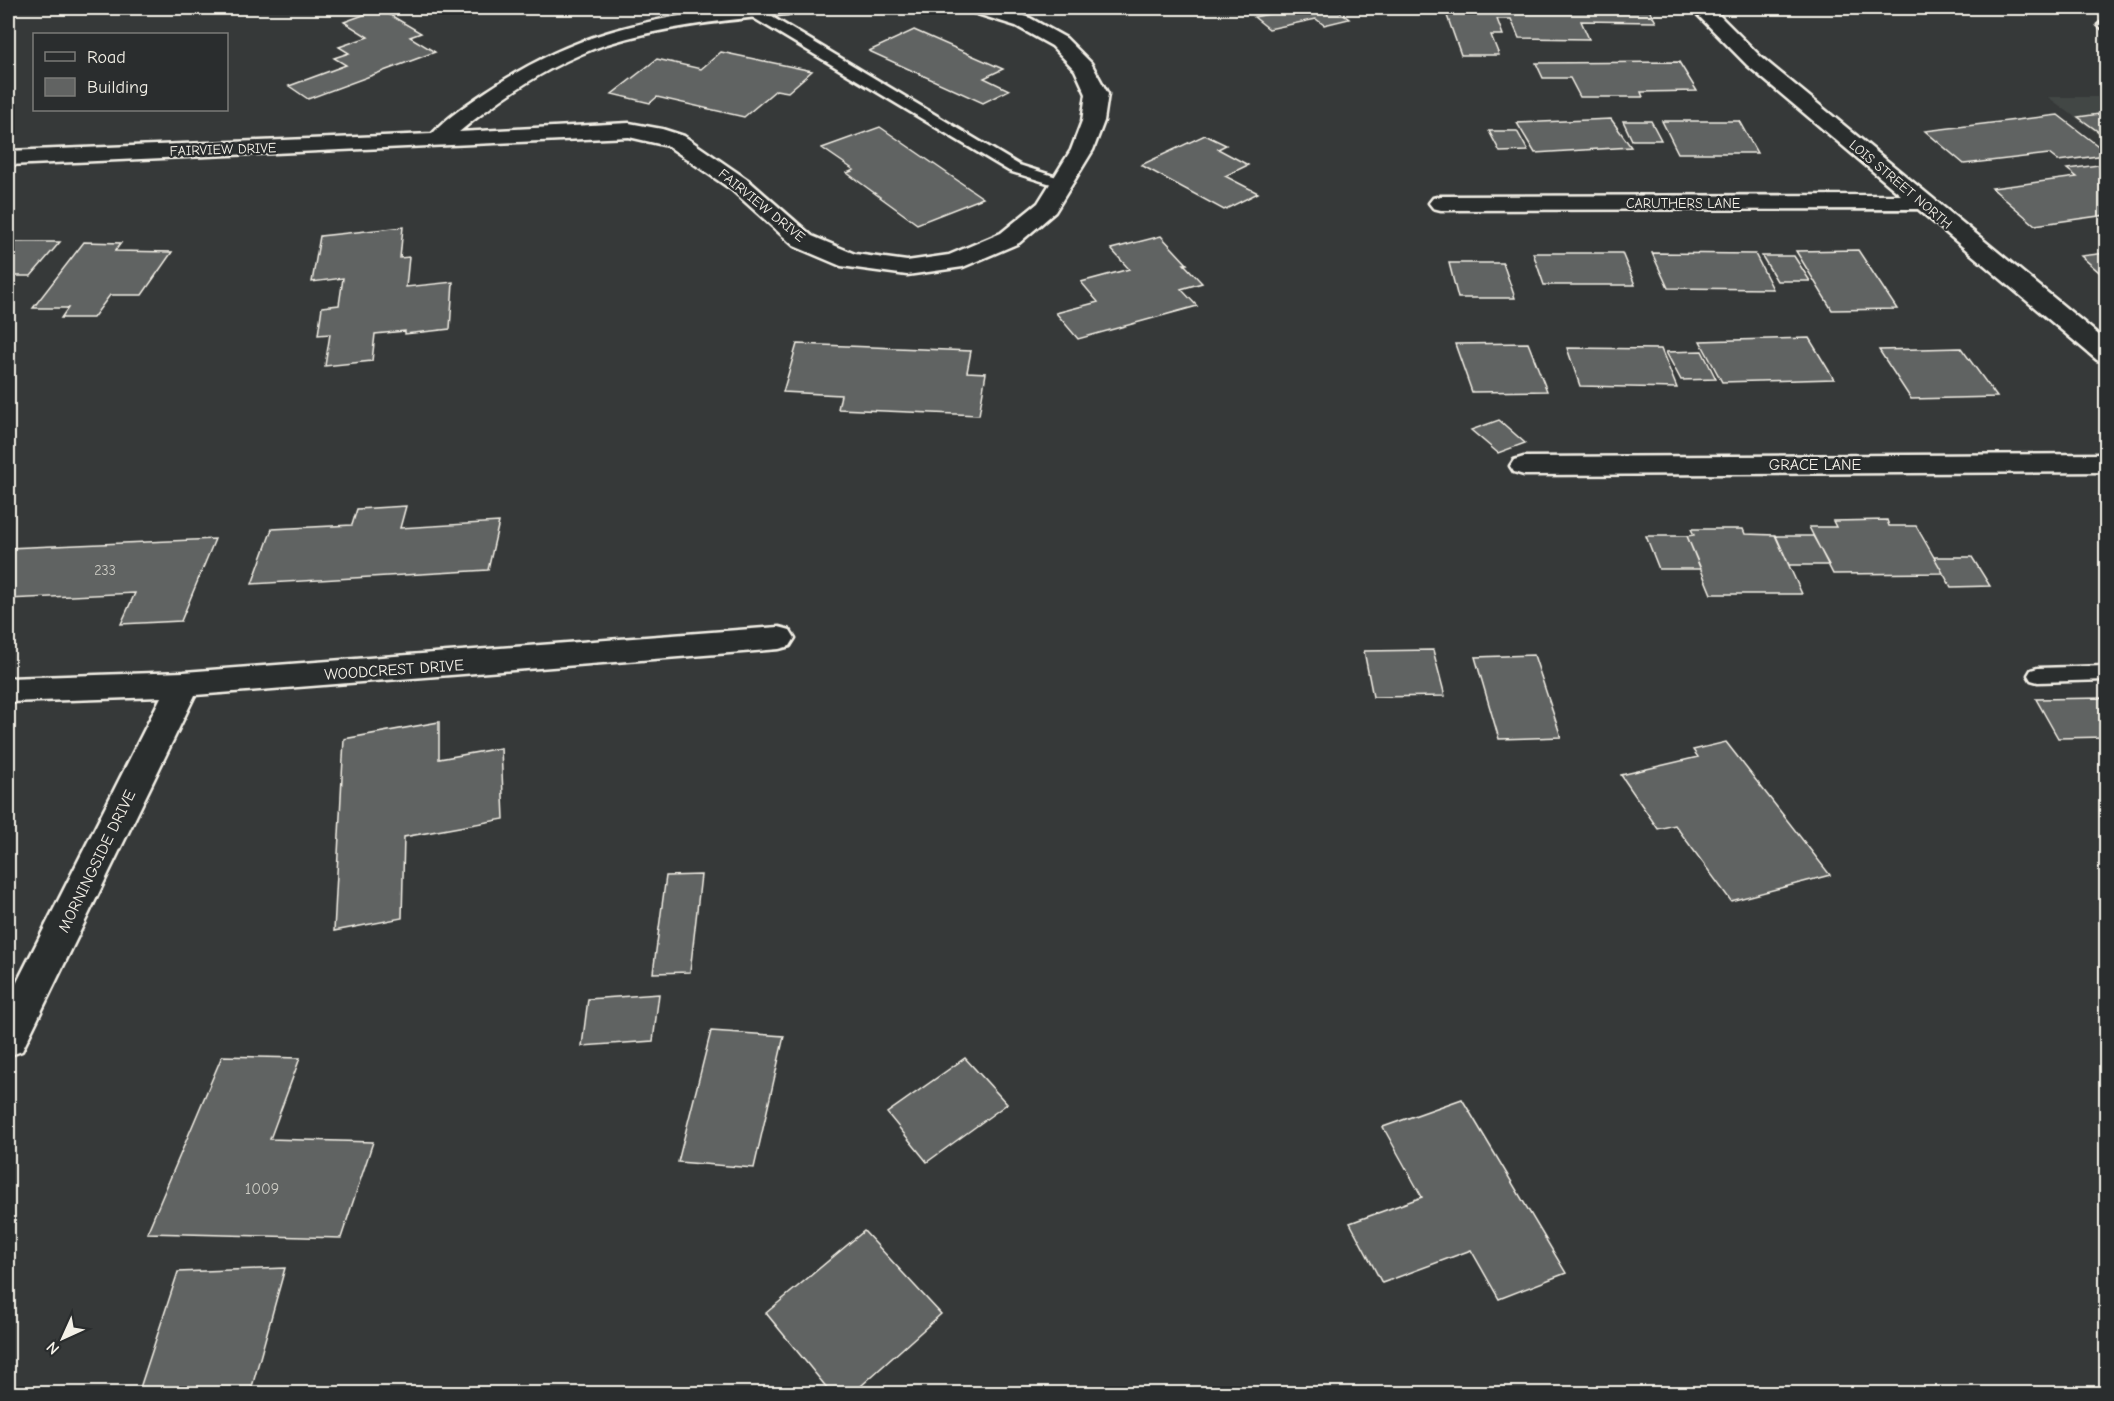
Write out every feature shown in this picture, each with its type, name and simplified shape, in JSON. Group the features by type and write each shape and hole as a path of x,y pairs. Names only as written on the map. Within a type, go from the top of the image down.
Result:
{"street":[{"path":"438,140 482,104 535,69 577,48 629,33 752,11 787,8"},
{"name":"FAIRVIEW DRIVE","path":"8,158 629,130 654,134 676,141 740,185 803,241 850,261 908,268 954,262 1010,238 1047,207 1082,150 1094,121 1097,94 1084,67 1059,42 1023,22 978,8"},
{"name":"LOIS STREET NORTH","path":"1701,8 1754,61 2106,354"},
{"name":"CARUTHERS LANE","path":"1441,203 1924,202"},
{"name":"GRACE LANE","path":"1524,466 2106,462"},
{"name":"WOODCREST DRIVE","path":"8,690 184,684 779,638"},
{"name":"MORNINGSIDE DRIVE","path":"8,1039 184,684"}],"lane":[{"path":"752,11 1014,168 1061,183"},
{"path":"2038,675 2106,673"}],"shaded area":[{"path":"2048,97 2106,97 2106,140"}],"building":[{"path":"1299,8 1334,8 1349,19 1324,25 1316,19 1269,29 1254,17"},
{"path":"1496,8 1648,8 1656,22 1581,21 1589,39 1519,38 1511,19 1497,19 1503,35 1491,35 1499,55 1461,55 1445,10 1497,11"},
{"path":"380,9 421,33 410,37 435,52 308,99 289,86 346,65 334,58 349,53 339,47 368,37 344,22"},
{"path":"914,30 1003,69 984,78 1009,90 983,103 869,51"},
{"path":"721,52 812,71 788,92 776,90 744,117 657,97 650,103 612,94 657,59 701,69"},
{"path":"1679,62 1697,91 1641,92 1643,97 1580,97 1570,78 1543,78 1536,63"},
{"path":"2106,113 2106,137 2078,117"},
{"path":"2058,115 2106,152 2106,155 2058,161 2049,154 1964,164 1925,131"},
{"path":"1611,119 1631,147 1535,153 1517,123"},
{"path":"1623,121 1651,121 1661,140 1632,140"},
{"path":"1662,121 1739,121 1757,153 1678,153"},
{"path":"880,127 983,198 917,224 847,173 854,170 822,148"},
{"path":"1489,131 1517,131 1528,151 1500,152"},
{"path":"1205,135 1226,145 1218,149 1248,165 1225,176 1258,193 1224,210 1141,165"},
{"path":"2106,164 2106,215 2035,225 1992,188 2077,177 2067,169"},
{"path":"403,227 400,258 409,257 406,287 453,282 450,329 405,334 405,331 375,334 372,361 325,366 330,334 318,335 322,307 339,305 343,278 312,282 320,236"},
{"path":"1161,236 1202,283 1181,289 1197,306 1078,339 1056,313 1098,302 1081,282 1129,269 1111,249"},
{"path":"8,242 60,242 31,276 8,276"},
{"path":"84,242 121,243 115,251 172,252 142,295 110,295 93,318 61,318 68,308 33,308"},
{"path":"1858,250 1897,309 1832,310 1796,251"},
{"path":"1533,253 1622,253 1635,285 1544,285"},
{"path":"1652,253 1755,254 1773,289 1668,288"},
{"path":"2106,253 2106,278 2081,256"},
{"path":"1762,256 1794,256 1810,281 1777,281"},
{"path":"1449,263 1503,263 1515,298 1458,298"},
{"path":"1809,338 1834,379 1722,382 1700,341"},
{"path":"1528,343 1547,391 1472,392 1455,344"},
{"path":"797,344 971,351 967,372 986,373 979,415 838,409 841,395 783,392"},
{"path":"1567,348 1661,349 1677,388 1580,386"},
{"path":"1961,348 1997,397 1911,399 1879,350"},
{"path":"1702,351 1716,379 1681,380 1666,352"},
{"path":"1499,420 1525,443 1498,453 1471,430"},
{"path":"406,506 400,528 499,522 488,570 252,584 272,529 352,525 357,509"},
{"path":"1887,520 1889,526 1916,526 1943,573 1833,574 1809,527 1836,527 1833,521"},
{"path":"1691,529 1743,529 1745,534 1775,535 1802,594 1711,594 1687,536 1694,535"},
{"path":"1646,536 1687,536 1701,569 1659,569"},
{"path":"1776,536 1813,536 1829,565 1789,565"},
{"path":"215,539 181,621 121,624 135,593 8,599 8,548"},
{"path":"1934,557 1972,557 1990,586 1951,587"},
{"path":"1433,650 1445,696 1373,697 1364,651"},
{"path":"1534,655 1561,737 1499,739 1475,657"},
{"path":"2106,698 2106,737 2058,738 2036,699"},
{"path":"439,722 439,759 501,748 504,819 404,837 402,918 334,931 344,739"},
{"path":"1726,742 1830,875 1731,901 1675,825 1658,829 1621,775 1698,757 1693,750"},
{"path":"701,875 690,972 653,973 666,876"},
{"path":"659,994 653,1041 582,1046 588,999"},
{"path":"711,1031 784,1036 754,1168 678,1162"},
{"path":"222,1056 300,1058 270,1139 373,1142 341,1238 147,1233"},
{"path":"965,1058 1007,1104 927,1162 887,1113"},
{"path":"1462,1099 1566,1273 1499,1299 1471,1250 1382,1283 1350,1223 1422,1197 1383,1127"},
{"path":"864,1231 941,1314 852,1394 832,1394 766,1313"},
{"path":"285,1268 250,1394 138,1394 178,1272"}]}
